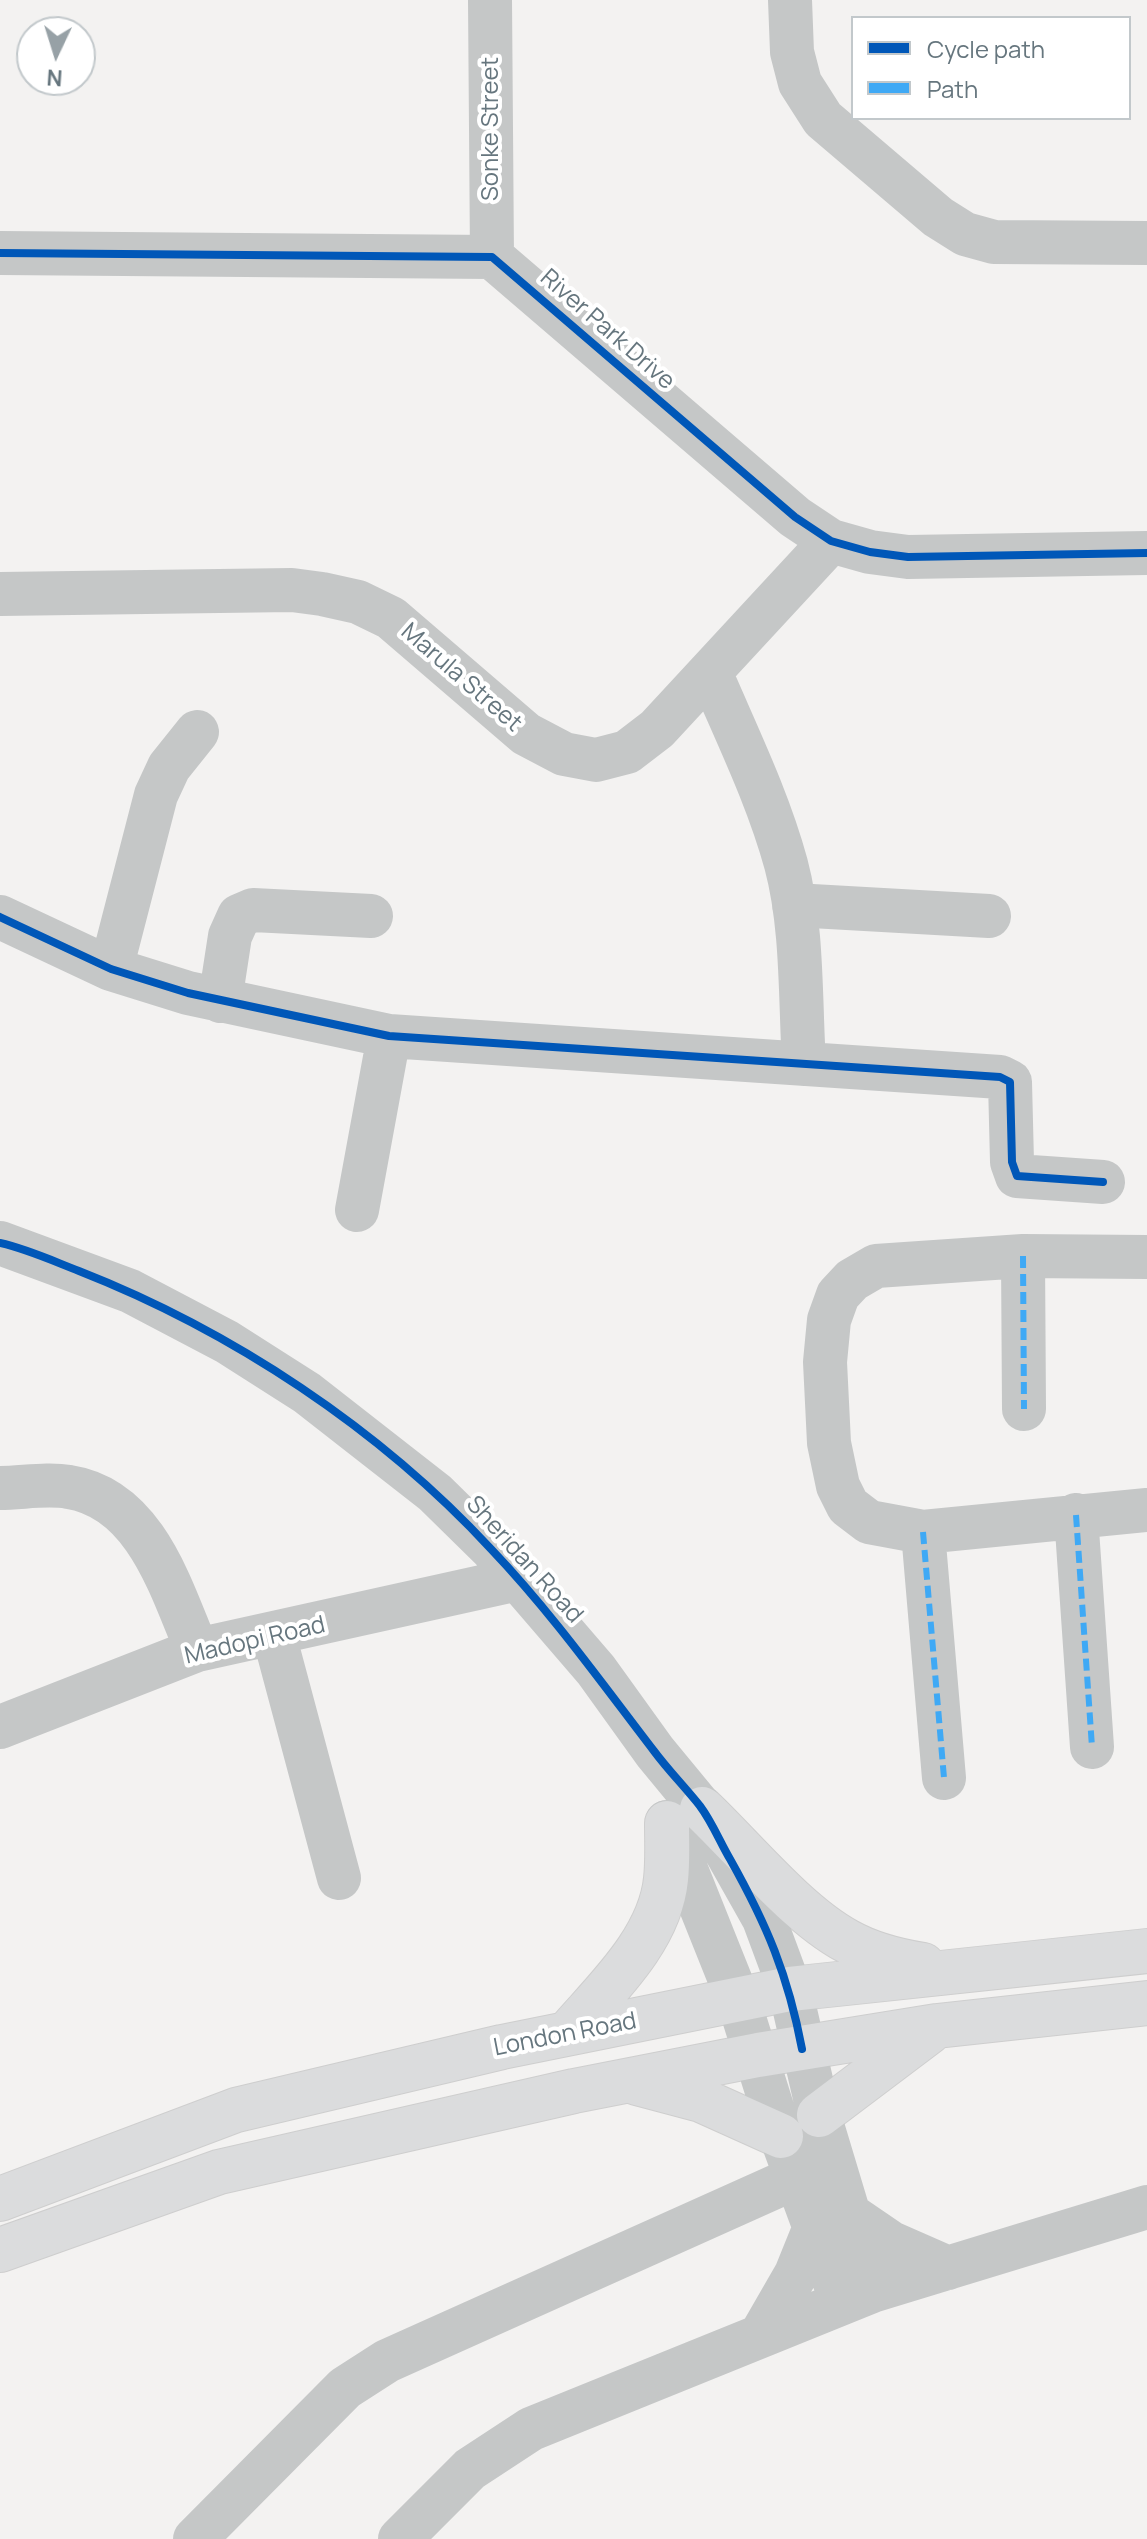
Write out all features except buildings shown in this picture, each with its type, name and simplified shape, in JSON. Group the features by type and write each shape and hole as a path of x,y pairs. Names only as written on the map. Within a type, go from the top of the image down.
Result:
{"main road":[{"path":"568,2033 630,1962 653,1920 684,1816 848,1942 896,1960 956,1971"},
{"name":"London Road","path":"0,2199 236,2110 568,2033 739,2002 790,1989 1147,1951"},
{"path":"0,2250 219,2172 624,2081 758,2055 937,2026 1147,2003"},
{"path":"819,2115 937,2026"},
{"path":"624,2081 701,2100 781,2136"}],"street":[{"name":"Sonke Street","path":"490,0 492,257"},
{"path":"790,0 792,52 800,83 823,119 938,217 965,234 994,242 1147,243"},
{"path":"0,253 492,257"},
{"name":"River Park Drive","path":"492,257 760,489 831,541 870,552 908,557 1147,553"},
{"name":"Marula Street","path":"0,594 292,590 358,602 391,618 526,734 564,754 596,760 627,752 657,729 831,541"},
{"path":"710,672 768,809 786,866 794,905 804,1064"},
{"path":"111,969 156,795 169,767 197,732"},
{"path":"794,905 989,916"},
{"path":"220,1001 230,936 239,916 253,910 371,916"},
{"path":"0,917 111,969 220,1001 389,1036 1000,1077 1010,1082 1012,1162 1017,1176 1103,1182"},
{"path":"357,1210 389,1036"},
{"name":"Sheridan Road","path":"0,1243 130,1291 227,1342 307,1393 435,1493 518,1579 596,1670 655,1752 684,1816 781,2136 797,2177 832,2221"},
{"path":"1147,1257 1023,1256 876,1266 852,1280 838,1295 829,1320 825,1362 829,1443 838,1486 848,1506 869,1522 923,1532 1147,1510"},
{"path":"1023,1256 1024,1409"},
{"path":"0,1488 68,1487 94,1495 119,1509 158,1557 197,1650"},
{"path":"1076,1515 1092,1747"},
{"path":"923,1532 944,1778"},
{"name":"Madopi Road","path":"0,1727 197,1650 518,1579"},
{"path":"274,1635 339,1878"},
{"name":"Sheridan Road","path":"684,1816 764,1919 790,1989 819,2115 832,2221"},
{"path":"195,2539 345,2388 387,2361 797,2177"},
{"path":"400,2539 470,2469 531,2429 857,2297 1147,2207"},
{"path":"832,2221 948,2268"},
{"path":"832,2221 857,2297"},
{"path":"762,2333 796,2274 832,2221"}],"marked path":[{"path":"1023,1256 1024,1409"},
{"path":"1076,1515 1092,1747"},
{"path":"923,1532 944,1778"}],"cycle path":[{"path":"0,253 492,257 795,517 831,541 870,552 908,557 1147,553"},
{"path":"0,917 111,969 188,993 389,1036 1000,1077 1010,1082 1012,1162 1017,1176 1103,1182"},
{"path":"0,1243 20,1248 136,1295 247,1354 352,1424 448,1505 534,1597 704,1812 755,1906 775,1951 802,2049"}]}
